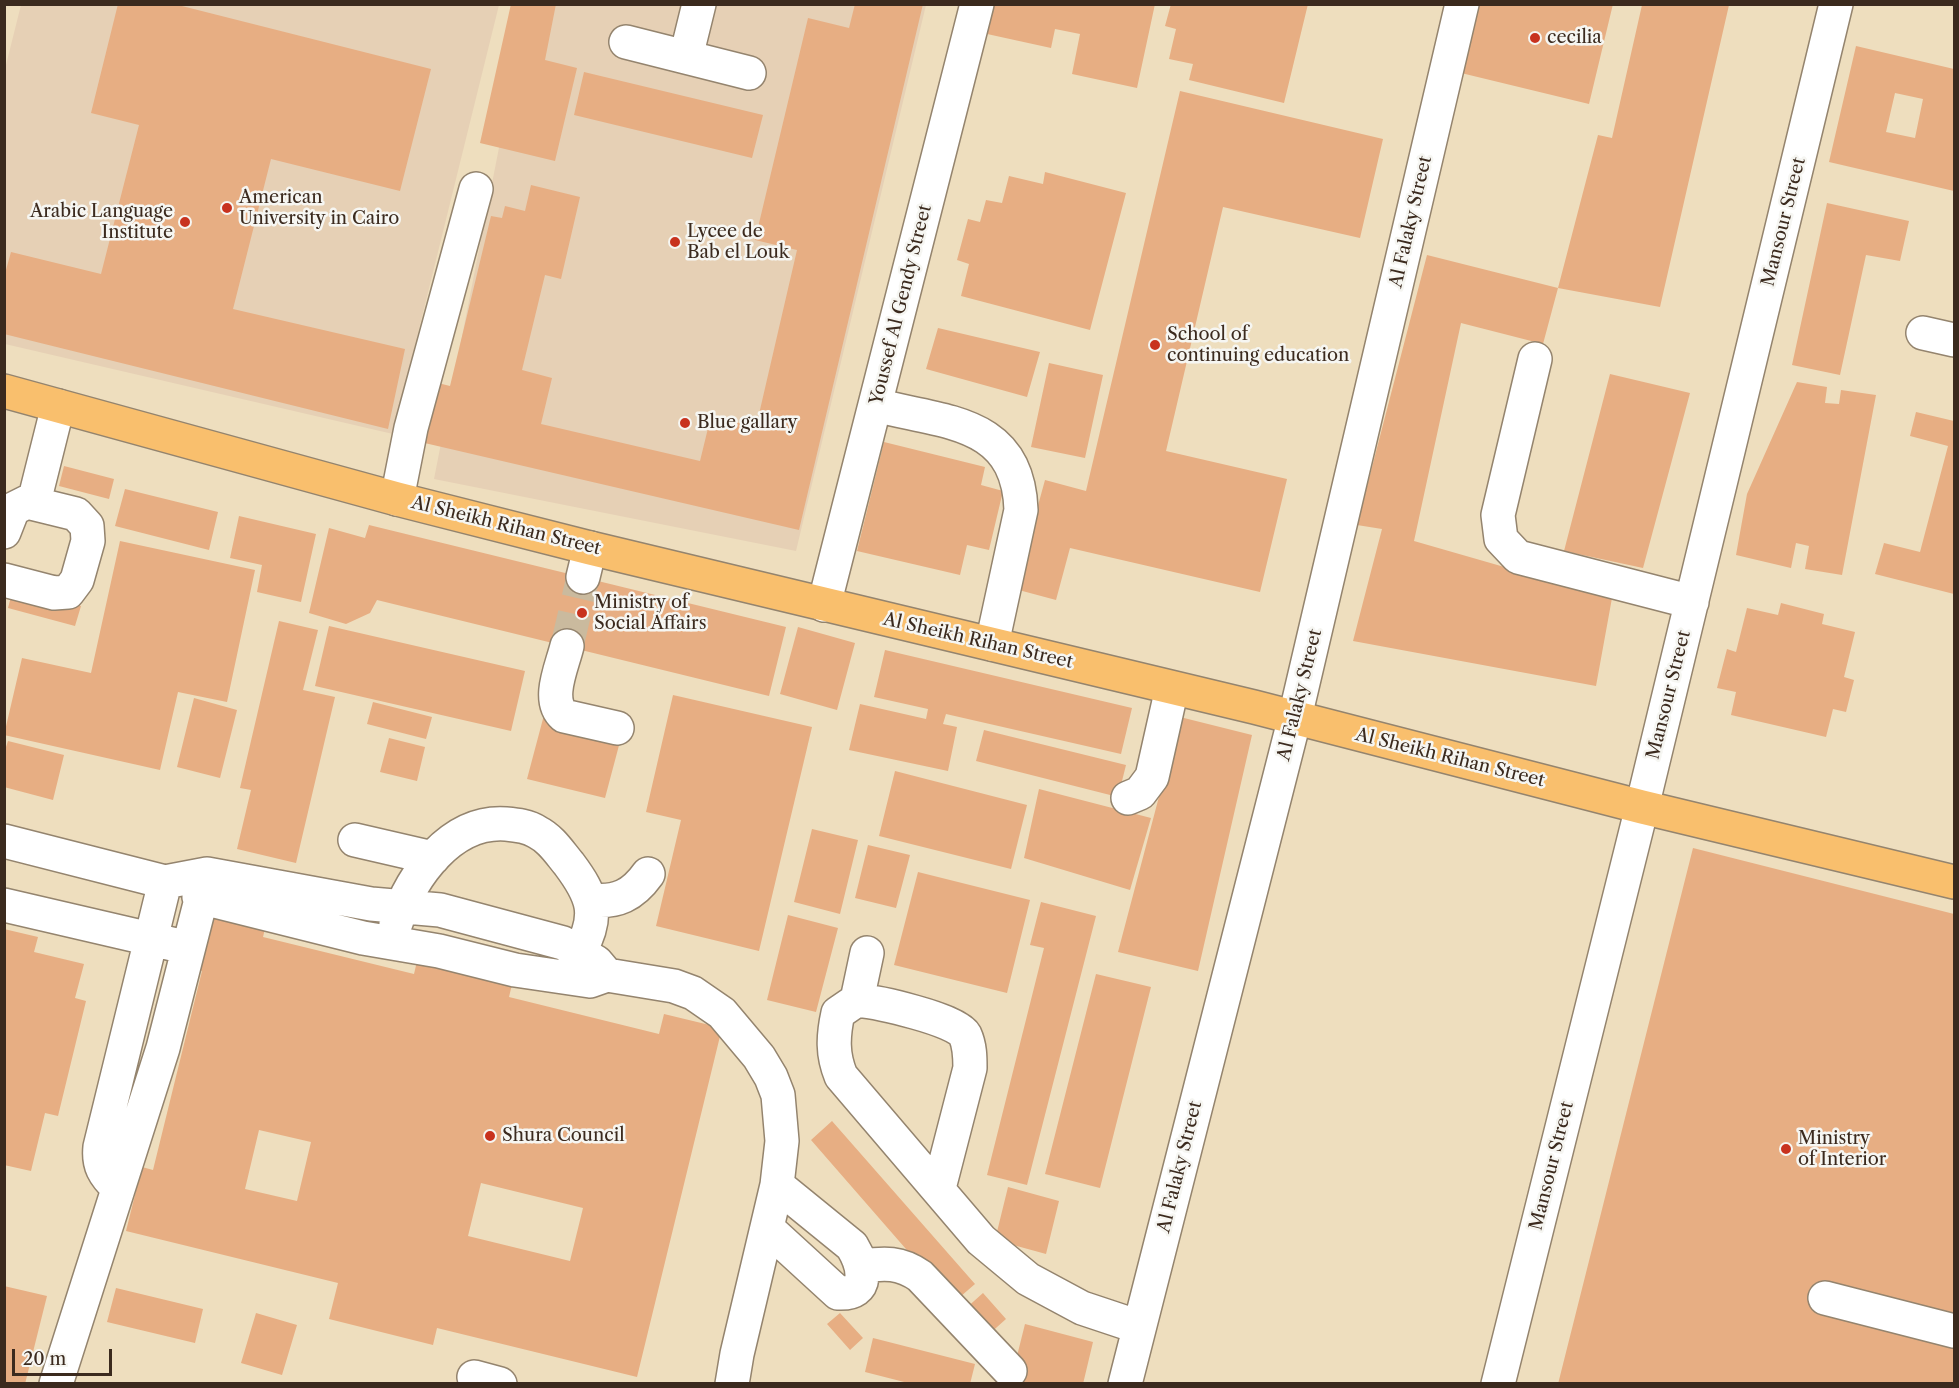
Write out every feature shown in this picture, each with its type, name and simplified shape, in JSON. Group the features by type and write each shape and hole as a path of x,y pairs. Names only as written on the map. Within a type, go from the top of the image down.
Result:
{"main road":[{"name":"Al Sheikh Rihan Street","path":"4,392 397,499 586,562 825,605 992,644 1295,717 1642,807 1954,882"}],"street":[{"path":"686,57 699,4"},
{"name":"Youssef Al Gendy Street","path":"825,605 977,4"},
{"name":"Al Falaky Street","path":"1125,1383 1295,717 1462,4"},
{"name":"Mansour Street","path":"1498,1383 1642,807 1836,4"},
{"path":"626,42 749,73"},
{"path":"397,499 411,428 476,189"},
{"path":"1923,333 1954,340"},
{"path":"1535,359 1498,515 1501,539 1518,557 1692,602"},
{"path":"875,405 979,431 1000,449 1015,473 1020,491 1021,510 992,644"},
{"path":"34,502 58,406"},
{"path":"4,532 14,509 19,504 34,502 76,514 87,526 88,542 74,587 61,594 4,580"},
{"path":"567,646 556,694 558,710 564,716 617,728"},
{"path":"1128,798 1140,793 1152,777 1172,688"},
{"path":"390,942 402,906 418,875 433,858 458,836 477,826 522,825 552,843 584,884 591,900 592,919 588,936 580,951"},
{"path":"355,840 433,858"},
{"path":"4,841 165,882 440,910 563,943 580,951 608,975"},
{"path":"591,900 608,902 624,897 638,888 648,874"},
{"path":"118,1188 103,1172 99,1160 165,882"},
{"path":"203,886 363,938 537,973 591,981 608,975 674,986 693,993 722,1013 759,1057 778,1095 782,1141 777,1185 732,1383"},
{"path":"56,1383 163,1048 203,886"},
{"path":"4,905 188,947"},
{"path":"857,1000 867,953"},
{"path":"939,1188 970,1068 969,1049 964,1033 951,1025 880,1002 857,1000 838,1012 833,1036 834,1059 841,1076 939,1188 981,1240 1028,1279 1082,1308 1139,1327"},
{"path":"126,1040 163,1048"},
{"path":"767,1228 838,1293 849,1294 862,1281 861,1266 852,1246 777,1185"},
{"path":"861,1266 886,1263 910,1269 920,1276 1010,1371"},
{"path":"1826,1298 1954,1330"}],"shaded area":[{"name":"American University in Cairo","path":"21,5 499,5 393,434 5,344 4,73"},
{"name":"Lycee de Bab el Louk","path":"527,5 926,5 796,551 434,479"}],"building":[{"name":"Arabic Language Institute","path":"118,4 174,4 431,69 400,191 271,159 233,309 405,349 388,429 4,334 4,277 11,252 101,274 139,125 91,113"},
{"path":"511,4 556,4 545,60 577,68 555,161 480,143"},
{"path":"855,4 923,4 799,530 416,441 430,381 450,386 491,216 502,218 505,206 525,211 531,185 580,197 561,279 545,275 522,370 552,378 541,424 700,461 711,416 756,427 797,250 755,240 808,18 849,28"},
{"path":"984,4 1155,4 1137,88 1072,74 1080,34 1055,29 1051,48 978,32"},
{"path":"1171,4 1308,4 1284,103 1189,80 1193,64 1169,59 1176,29 1165,26"},
{"name":"cecilia","path":"1472,4 1613,4 1589,104 1457,72"},
{"path":"1642,5 1729,5 1660,307 1558,288 1598,135 1612,138"},
{"path":"1856,46 1954,69 1954,191 1829,162","holes":["1895,93 1923,99 1915,138 1886,132"]},
{"path":"584,72 763,115 752,158 574,115"},
{"name":"School of continuing education","path":"1180,91 1383,139 1360,238 1223,207 1166,451 1287,479 1260,592 1070,548 1056,600 1015,589 1045,480 1086,491"},
{"path":"1045,172 1126,193 1090,330 961,296 969,264 957,260 968,219 980,222 986,200 1002,203 1009,176 1043,184"},
{"path":"1827,203 1909,221 1900,261 1866,255 1840,375 1792,365"},
{"path":"1427,255 1558,288 1543,344 1461,323 1414,541 1612,598 1596,686 1353,641 1382,529 1357,525"},
{"path":"938,328 1040,352 1027,397 926,369"},
{"path":"1049,363 1103,375 1085,458 1031,447"},
{"path":"1610,374 1690,393 1643,568 1564,551"},
{"path":"1797,382 1827,387 1825,403 1839,404 1841,390 1876,395 1842,575 1805,569 1809,546 1796,543 1791,568 1736,555 1747,494"},
{"path":"1916,412 1954,421 1954,594 1875,574 1884,543 1920,552 1948,446 1910,436"},
{"path":"884,442 985,467 981,485 1003,491 989,550 967,545 960,575 857,551"},
{"path":"64,466 114,479 109,499 59,486"},
{"path":"125,489 218,512 209,550 115,526"},
{"path":"239,516 316,534 301,602 257,592 262,565 230,558"},
{"name":"Ministry of Social Affairs","path":"369,525 786,627 769,696 377,600 370,613 346,624 309,613 329,528 365,538"},
{"path":"120,541 255,570 227,702 178,692 160,770 4,735 22,658 91,673"},
{"path":"13,589 81,606 75,626 8,608"},
{"path":"1781,603 1824,614 1822,624 1855,632 1844,677 1854,680 1846,712 1833,709 1826,737 1731,715 1736,692 1717,688 1727,649 1736,652 1747,608 1778,615"},
{"path":"279,621 318,630 303,690 335,697 296,863 237,849 251,790 240,788"},
{"path":"329,626 525,671 511,731 315,686"},
{"path":"798,627 855,643 837,710 780,694"},
{"path":"885,650 1132,708 1121,754 946,714 943,724 957,727 948,771 849,750 860,704 926,719 928,709 874,697"},
{"path":"673,695 812,727 759,951 656,926 681,820 646,812"},
{"path":"194,698 237,710 220,778 177,767"},
{"path":"373,702 432,717 426,739 367,724"},
{"path":"544,715 622,734 605,798 527,779"},
{"path":"1180,717 1252,735 1198,971 1118,952"},
{"path":"984,730 1126,765 1118,797 976,761"},
{"path":"389,738 425,747 417,781 380,772"},
{"path":"8,741 64,755 53,800 4,787 4,753"},
{"path":"895,771 1027,805 1011,869 879,836"},
{"path":"1039,789 1151,818 1130,890 1024,858"},
{"path":"812,829 858,840 840,914 794,902"},
{"path":"868,845 910,855 896,908 855,898"},
{"name":"Ministry of Interior","path":"1693,848 1954,914 1954,1384 1558,1384"},
{"path":"918,872 1030,900 1007,993 894,965"},
{"path":"1041,902 1096,916 1027,1185 987,1175 1044,948 1030,945"},
{"name":"Shura Council","path":"206,905 267,920 263,937 414,974 418,957 513,980 509,997 659,1034 664,1014 722,1028 637,1377 437,1328 433,1345 329,1319 338,1283 126,1231 142,1167 153,1170 202,971 191,967","holes":["259,1130 311,1142 297,1201 245,1189","481,1183 583,1208 570,1261 468,1236"]},
{"path":"788,915 838,928 816,1012 767,1000"},
{"path":"4,929 38,937 34,952 84,964 75,998 86,1001 58,1116 45,1113 31,1171 4,1165"},
{"path":"1096,974 1151,987 1100,1188 1045,1174"},
{"path":"832,1121 975,1284 953,1303 811,1140"},
{"path":"1008,1187 1059,1201 1046,1254 995,1240"},
{"path":"4,1286 47,1296 25,1384 4,1384"},
{"path":"116,1288 203,1309 195,1343 107,1322"},
{"path":"983,1293 1006,1319 987,1336 964,1310"},
{"path":"256,1313 297,1325 282,1375 241,1363"},
{"path":"840,1313 863,1338 850,1350 827,1324"},
{"path":"1025,1324 1093,1342 1083,1384 1010,1384"},
{"path":"873,1338 975,1364 970,1384 912,1384 865,1372"}],"tunnel":[{"path":"567,646 583,577"}],"place":[{"name":"cecilia","path":"1535,38"},
{"name":"American University in Cairo","path":"227,208"},
{"name":"Arabic Language Institute","path":"185,222"},
{"name":"Lycee de Bab el Louk","path":"675,242"},
{"name":"School of continuing education","path":"1155,345"},
{"name":"Blue gallary","path":"685,423"},
{"name":"Ministry of Social Affairs","path":"582,613"},
{"name":"Shura Council","path":"490,1136"},
{"name":"Ministry of Interior","path":"1786,1149"}]}
